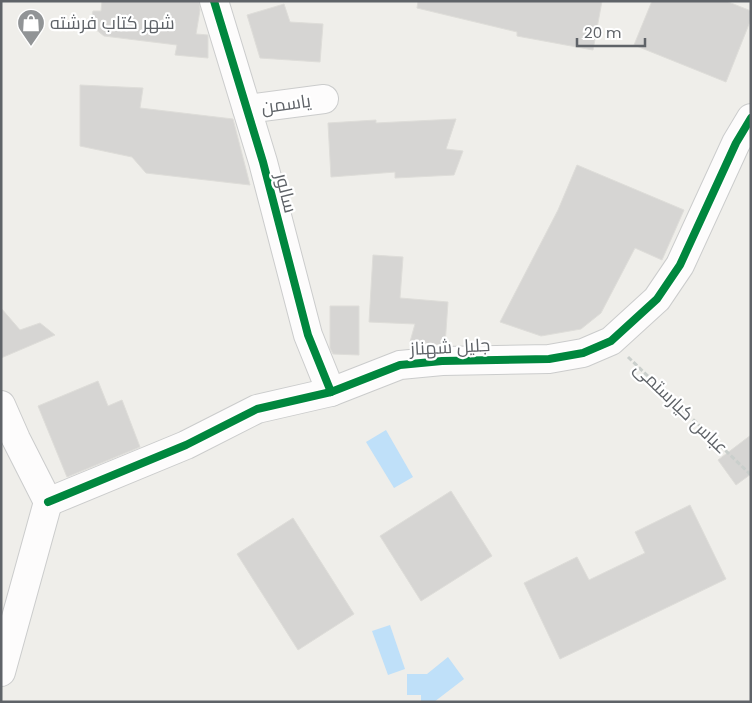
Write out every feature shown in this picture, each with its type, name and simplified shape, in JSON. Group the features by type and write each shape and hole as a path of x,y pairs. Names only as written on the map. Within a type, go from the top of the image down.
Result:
{"street":[{"name":"سالور","path":"214,1 263,162 308,335 331,392"},
{"name":"یاسمن","path":"247,110 324,99"},
{"name":"جلیل شهناز","path":"48,502 186,445 257,409 331,392 400,365 442,361 549,359 583,352 611,341 657,299 680,265 736,143 751,118"},
{"path":"1,405 8,438 48,502 1,672"}],"water":[{"path":"386,430 413,477 394,488 366,442"},
{"path":"390,625 405,669 388,675 372,631"},
{"path":"448,657 464,679 434,702 421,702 421,695 407,695 407,674 427,674"}],"building":[{"path":"102,1 199,1 200,10 196,34 208,35 208,58 175,55 177,45 104,36 90,25 93,11 101,11"},
{"path":"418,1 602,1 593,50 517,36 517,32 417,8"},
{"path":"652,1 726,1 751,11 751,19 726,82 634,45"},
{"path":"284,4 290,22 323,24 320,62 260,58 247,15"},
{"path":"80,85 143,88 140,108 233,119 250,185 146,173 132,157 80,146"},
{"path":"456,119 446,149 463,151 454,175 395,178 395,172 331,177 328,123"},
{"path":"577,165 684,210 662,260 635,248 601,313 581,329 541,336 500,322 558,210"},
{"path":"373,255 403,257 400,298 448,302 445,345 410,342 415,324 369,322"},
{"path":"330,306 359,306 359,355 333,354 330,348"},
{"path":"1,308 20,330 40,323 55,335 1,358"},
{"path":"98,381 108,406 122,400 140,447 67,477 38,406"},
{"path":"751,435 751,474 736,485 718,460"},
{"path":"451,491 492,556 421,601 380,536"},
{"path":"690,505 726,579 560,659 524,583 577,557 589,580 645,553 635,532"},
{"path":"293,518 354,614 298,650 237,554"}],"cycle path":[{"path":"214,1 263,162 308,335 331,392"},
{"path":"48,502 186,445 257,409 331,392 400,365 442,361 549,359 583,353 611,341 657,299 680,265 736,143 751,118"}],"place":[{"name":"شهر کتاب فرشته","path":"31,47"}]}
